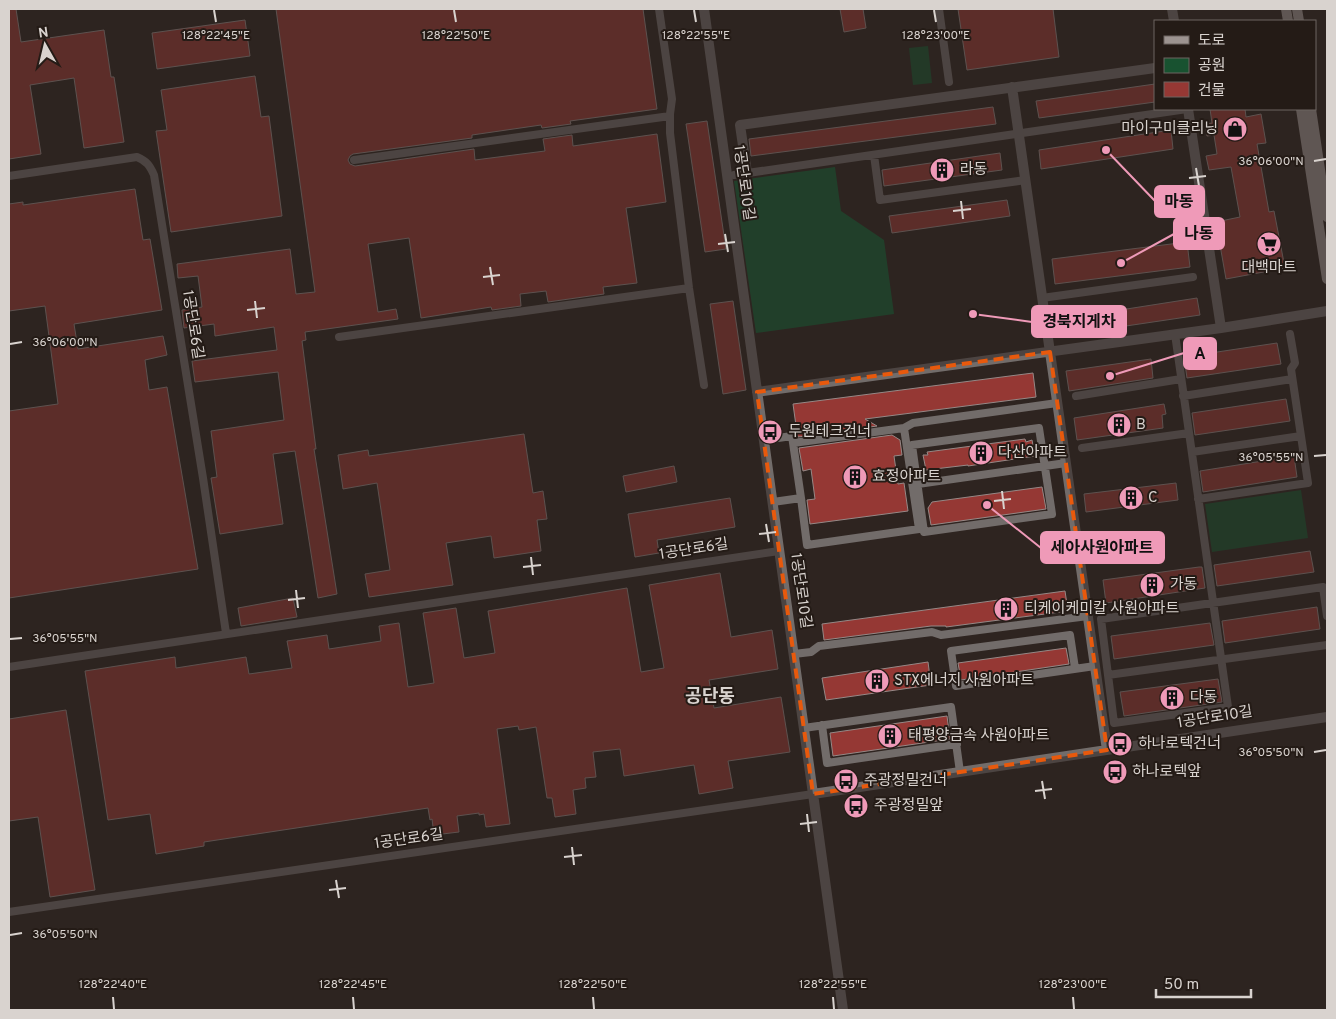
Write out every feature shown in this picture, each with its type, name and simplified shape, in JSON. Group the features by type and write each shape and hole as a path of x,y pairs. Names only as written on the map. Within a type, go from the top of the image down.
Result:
{"street":[{"name":"1공단로10길","path":"704,9 843,1010"},
{"path":"747,173 740,125 1154,68"},
{"path":"1012,87 1107,750"},
{"path":"1187,110 1221,328"},
{"path":"1301,110 1327,279"},
{"path":"1312,110 1327,216"},
{"path":"757,392 1221,328 1327,311"},
{"name":"1공단로10길","path":"813,794 1327,717"}],"lane":[{"path":"658,9 672,99 670,116 689,288 704,385"},
{"path":"939,9 949,82"},
{"path":"734,175 1180,110"},
{"path":"354,160 670,116"},
{"path":"874,155 880,200 1026,180"},
{"name":"1공단로6길","path":"9,176 137,158 145,160 150,166 154,175 204,478 226,633"},
{"path":"1042,298 1193,277"},
{"path":"338,337 689,288"},
{"path":"1175,334 1198,499 1213,603 1222,660 1228,707 1114,723 1101,619 1213,603 1323,587 1327,616"},
{"path":"1198,499 1308,483 1292,379 1291,369 1295,363 1290,334"},
{"path":"1184,396 1292,379"},
{"path":"1076,396 1181,380"},
{"path":"793,443 904,428 913,422 1057,403"},
{"path":"764,440 792,436 807,545 919,529 904,428"},
{"path":"1039,428 1052,514 924,532 918,484 912,445 1039,428"},
{"path":"1082,448 1189,433"},
{"path":"1192,452 1301,436"},
{"path":"918,484 1066,463"},
{"path":"772,502 800,498"},
{"name":"1공단로6길","path":"9,667 779,550"},
{"path":"794,654 811,652 819,646 932,632 941,635 1088,616"},
{"path":"1075,668 1070,635 950,651 956,686 1095,666"},
{"path":"1108,676 1327,645"},
{"path":"804,728 951,707 960,772"},
{"path":"822,725 827,763 957,744"},
{"name":"1공단로6길","path":"9,912 813,794"}],"highlighted area":[{"path":"1050,352 1107,750 813,794 757,392"}],"green space":[{"path":"928,46 932,83 913,85 909,48"},
{"path":"835,167 841,211 884,240 894,314 756,333 734,181"},
{"path":"1301,490 1308,538 1212,552 1205,504"}],"building":[{"path":"9,9 16,9 21,42 104,30 111,77 114,77 124,142 84,148 74,78 30,85 41,154 9,159"},
{"path":"276,9 643,9 657,109 570,121 571,124 542,128 541,125 472,135 472,138 353,154 348,160 350,164 355,166 474,149 475,160 545,151 543,139 572,135 573,146 657,134 666,202 626,208 637,283 603,287 604,294 548,302 546,291 520,294 521,306 492,310 491,307 421,318 409,238 368,244 378,312 396,309 398,319 305,332 306,340 302,341 316,449 314,449 337,594 318,598 295,451 273,454 283,524 220,534 211,478 217,477 211,431 284,420 278,372 195,382 192,361 277,350 274,327 215,336 214,324 184,328 182,310 202,307 198,276 178,278 177,264 290,249 296,294 315,292"},
{"path":"840,9 863,9 866,28 844,32"},
{"path":"958,9 1053,9 1059,57 967,70"},
{"path":"245,20 250,56 157,69 152,33"},
{"path":"255,76 261,117 269,116 282,216 171,232 156,131 167,130 161,90"},
{"path":"1154,84 1154,102 1039,118 1036,101"},
{"path":"993,107 996,124 751,156 749,139"},
{"path":"1210,110 1245,110 1246,117 1261,114 1266,143 1257,144 1269,212 1274,211 1285,268 1226,279 1216,222 1240,217 1231,167 1209,170 1206,156 1217,154 1214,135 1207,136 1205,124 1212,123"},
{"path":"707,121 726,249 705,252 686,124"},
{"path":"1171,130 1173,149 1041,169 1039,150"},
{"name":"라동","path":"1000,153 1002,170 884,186 882,170"},
{"path":"135,189 143,240 150,239 162,310 74,324 78,349 163,336 167,355 145,360 149,390 167,387 198,569 9,598 9,411 58,404 45,306 9,311 9,204 23,202 23,205"},
{"path":"1007,200 1010,216 892,233 889,216"},
{"path":"1187,242 1190,267 1055,284 1052,259"},
{"path":"1197,298 1200,315 1072,334 1069,318"},
{"path":"733,301 746,390 723,394 710,304"},
{"path":"1277,343 1281,364 1187,378 1184,357"},
{"path":"1151,359 1153,378 1069,391 1066,371"},
{"path":"1033,373 1036,397 865,419 877,426 798,437 793,404"},
{"path":"1286,399 1290,421 1195,435 1192,413"},
{"name":"B","path":"1164,404 1166,414 1162,415 1163,428 1077,440 1074,418"},
{"path":"524,434 533,493 543,491 547,519 537,520 541,551 494,558 491,536 446,543 453,585 369,597 365,574 390,570 377,483 343,489 338,455 368,450 369,456"},
{"name":"효정아파트","path":"892,435 900,440 902,455 894,456 898,484 904,483 908,511 810,524 807,500 815,499 811,469 803,471 799,448"},
{"name":"다산아파트","path":"1025,439 1026,442 1032,440 1035,456 926,470 923,455 928,455 927,452"},
{"path":"1294,456 1297,477 1203,492 1200,471"},
{"path":"674,466 677,482 626,492 623,476"},
{"name":"C","path":"1176,483 1178,500 1086,512 1084,494"},
{"path":"1042,487 1046,509 931,525 928,508 932,502"},
{"path":"730,498 735,527 657,540 659,553 635,557 628,514"},
{"path":"1310,551 1314,572 1217,586 1214,565"},
{"name":"가동","path":"1202,567 1205,588 1106,603 1103,580"},
{"path":"720,573 731,637 772,630 778,669 709,680 714,708 781,697 790,752 728,761 733,788 699,794 694,765 624,776 620,749 593,752 596,777 585,778 586,788 573,790 576,814 555,817 552,798 547,798 536,727 519,730 518,726 497,729 510,824 486,827 484,814 457,816 459,832 434,835 432,819 430,820 428,808 204,842 204,846 156,854 150,814 108,820 85,671 175,657 176,668 246,657 249,674 292,668 287,641 327,635 329,649 381,641 379,626 399,623 408,687 434,683 423,613 456,608 464,658 495,653 488,611 627,588 641,672 664,668 649,585"},
{"path":"1065,591 1068,611 824,640 822,624"},
{"path":"293,598 297,617 241,626 238,608"},
{"path":"1317,607 1320,629 1225,643 1222,621"},
{"path":"1210,623 1214,645 1114,659 1111,636"},
{"path":"1066,648 1069,664 961,680 958,663"},
{"name":"STX에너지 사원아파트","path":"928,662 931,685 826,700 822,678"},
{"name":"다동","path":"1218,679 1222,702 1124,716 1120,692"},
{"path":"66,710 95,890 50,897 38,817 9,821 9,719"},
{"name":"태평양금속 사원아파트","path":"947,716 950,739 833,756 830,733"}],"place":[{"name":"마이구미클리닝","path":"1235,129"},
{"name":"마동","path":"1106,150"},
{"name":"라동","path":"942,170"},
{"name":"대백마트","path":"1269,244"},
{"name":"나동","path":"1121,263"},
{"name":"경북지게차","path":"973,314"},
{"name":"A","path":"1110,376"},
{"name":"B","path":"1119,425"},
{"name":"두원테크건너","path":"770,432"},
{"name":"다산아파트","path":"981,453"},
{"name":"효정아파트","path":"855,477"},
{"name":"C","path":"1131,498"},
{"name":"세아사원아파트","path":"987,505"},
{"name":"가동","path":"1152,585"},
{"name":"티케이케미칼 사원아파트","path":"1006,609"},
{"name":"STX에너지 사원아파트","path":"877,681"},
{"name":"다동","path":"1172,698"},
{"name":"태평양금속 사원아파트","path":"890,736"},
{"name":"하나로텍건너","path":"1120,744"},
{"name":"하나로텍앞","path":"1115,772"},
{"name":"주광정밀건너","path":"846,781"},
{"name":"주광정밀앞","path":"856,806"}],"district":[{"name":"공단동","path":"710,697"}]}
